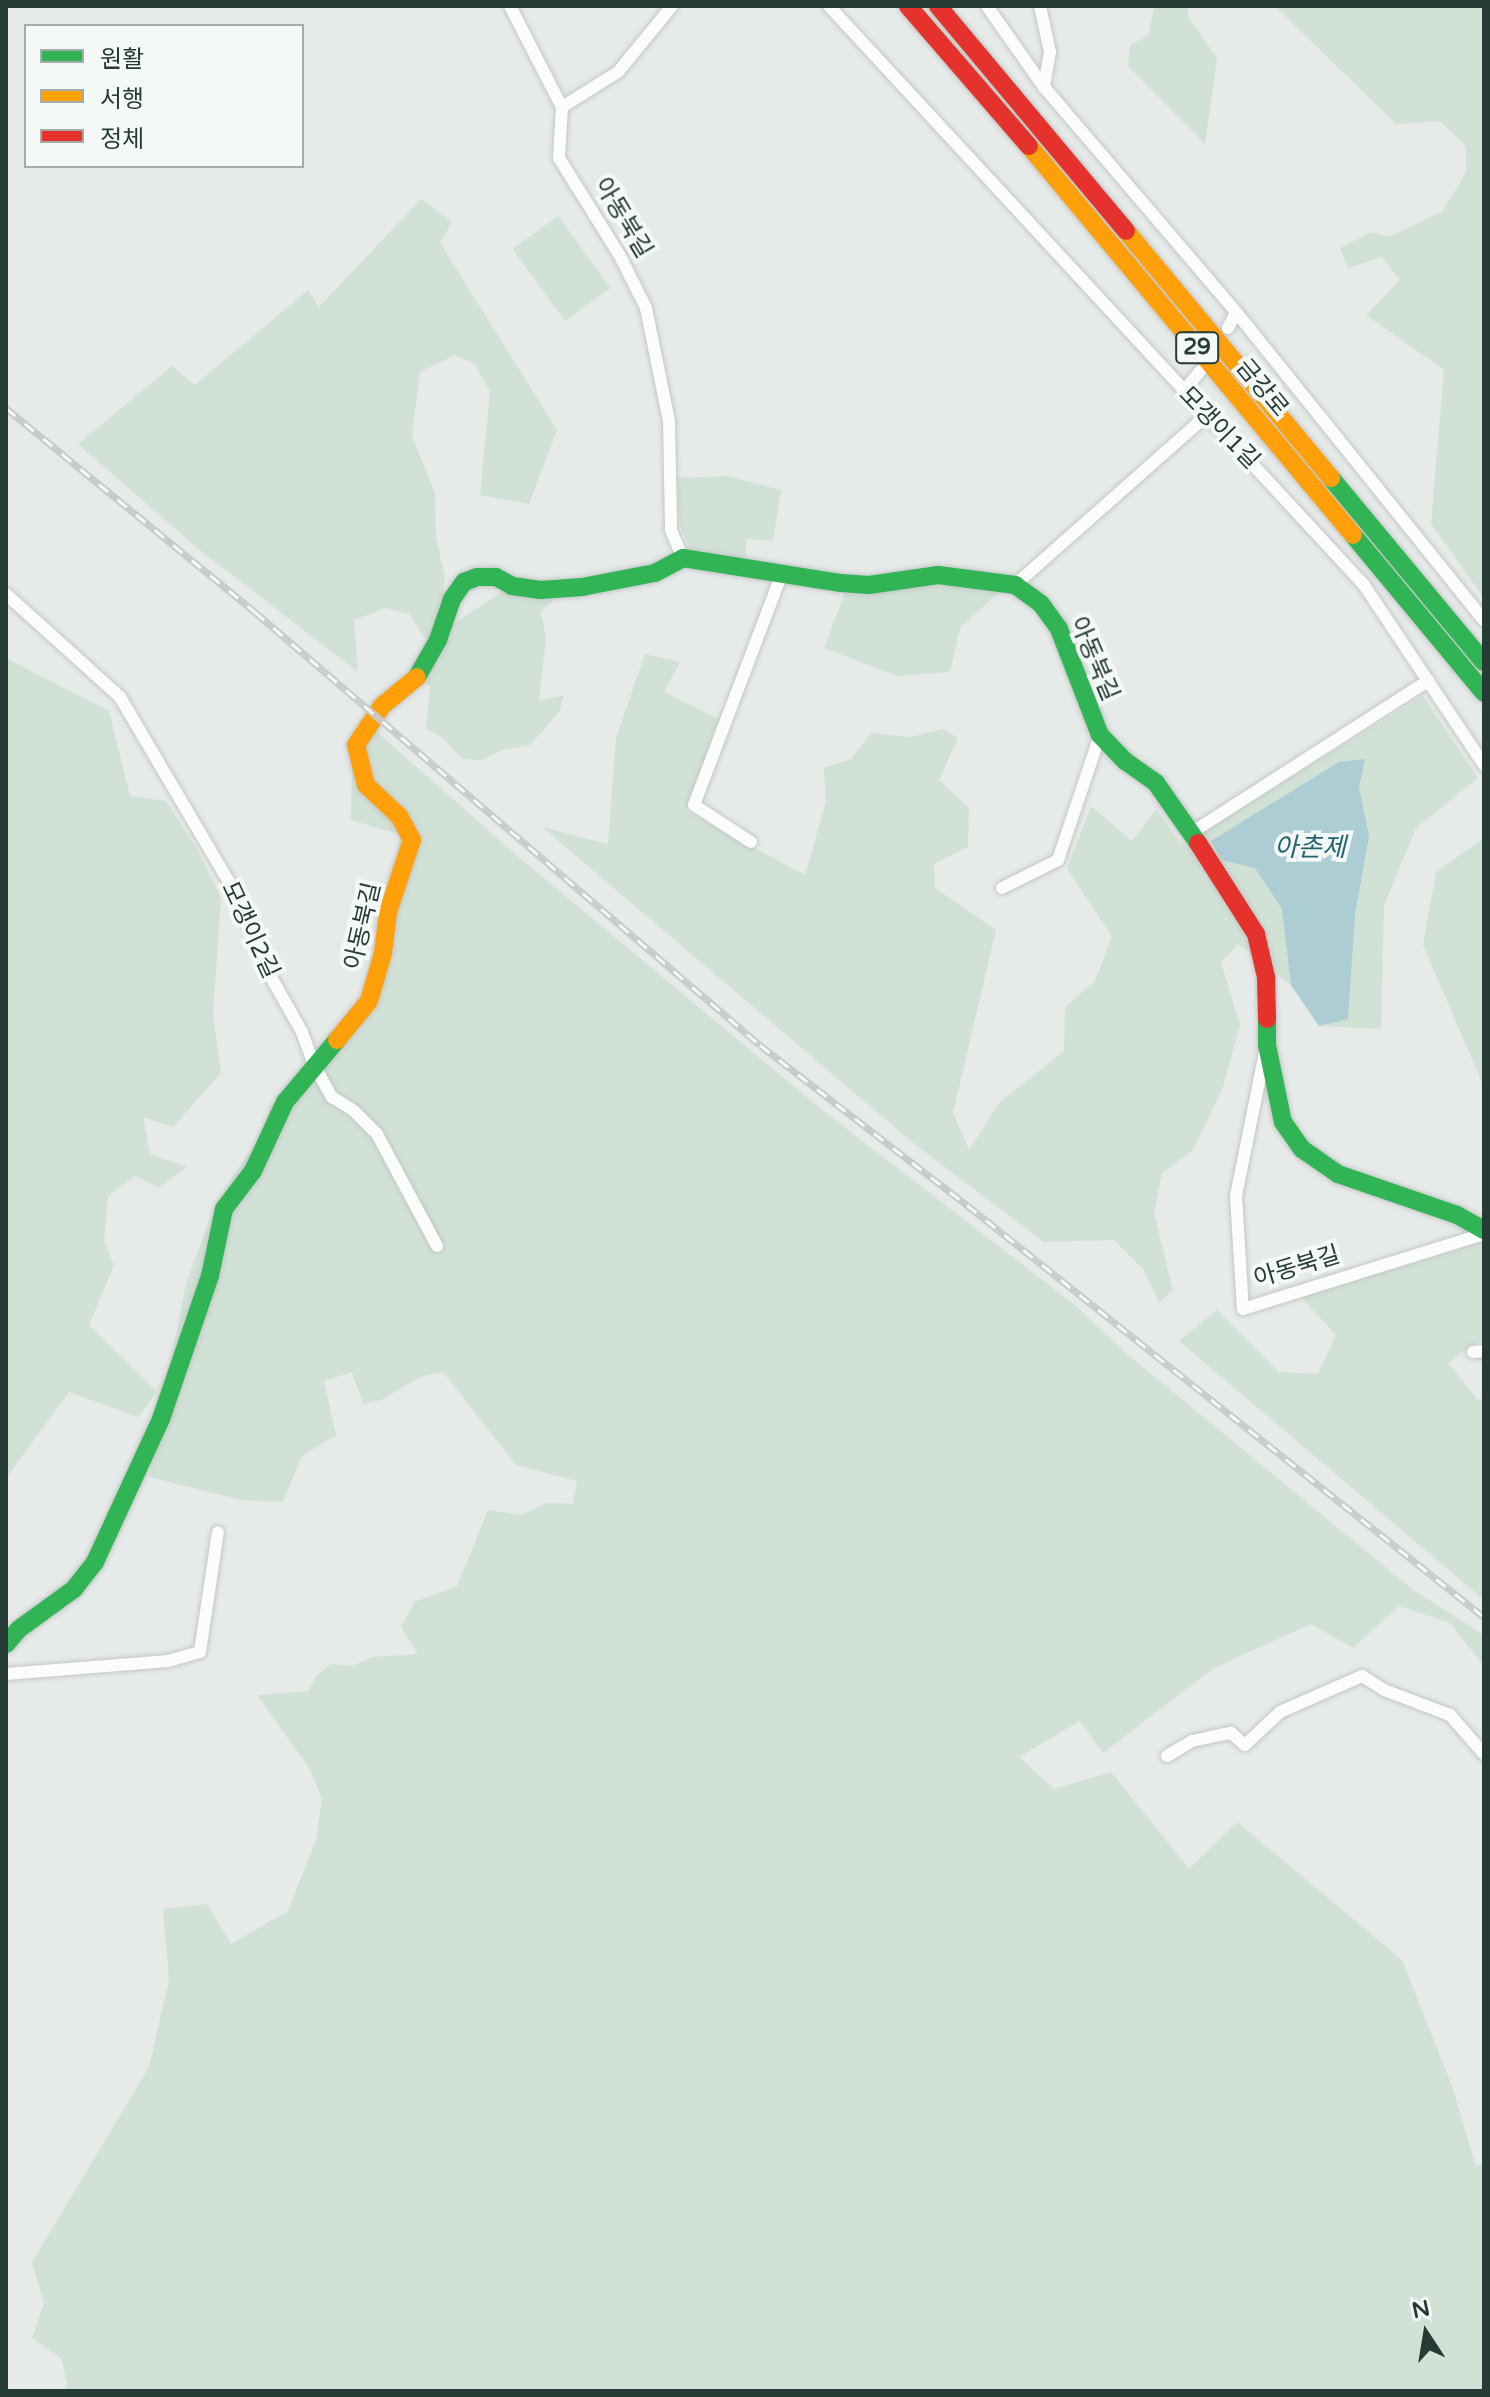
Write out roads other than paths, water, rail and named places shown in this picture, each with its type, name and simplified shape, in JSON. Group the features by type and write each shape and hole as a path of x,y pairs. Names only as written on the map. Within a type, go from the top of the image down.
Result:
{"main road":[{"path":"892,6 990,112 1010,123"},
{"name":"금강로","path":"908,6 1010,123 1484,693"},
{"name":"금강로","path":"938,6 1484,662"},
{"path":"683,558 841,583 869,585 938,575 1015,585"},
{"name":"아동북길","path":"314,1065 369,1001 383,953 388,912 412,840 400,817 366,785 356,745 382,706 416,678 438,640 452,599 464,582 477,577 496,577 512,586 541,590 582,587 655,573 683,558"},
{"name":"아동북길","path":"1015,585 1041,604 1059,629 1100,735 1125,761 1156,783 1232,891 1256,934 1266,977 1267,1045 1283,1122 1302,1149 1338,1174 1457,1215 1484,1232"},
{"path":"6,1644 19,1629 74,1589 112,1529 161,1419 187,1346 210,1276 224,1209 253,1171 285,1102 314,1065"}],"street":[{"path":"510,6 562,107 618,72 672,6"},
{"name":"모갱이1길","path":"829,6 1364,585 1484,765"},
{"path":"987,6 1044,87 1236,312 1484,621"},
{"path":"1040,6 1050,52 1044,87"},
{"name":"아동북길","path":"562,107 559,158 620,256 646,308 669,421 671,530 683,558"},
{"path":"1228,328 1236,312"},
{"path":"1184,391 1200,371"},
{"path":"1015,585 1206,416"},
{"path":"751,842 694,805 782,573"},
{"name":"모갱이2길","path":"6,594 120,697 247,913 267,970 302,1032 314,1065 332,1097 354,1111 377,1134 437,1246"},
{"path":"1191,833 1428,681"},
{"path":"1002,888 1058,860 1100,735"},
{"name":"아동북길","path":"1267,1045 1236,1196 1243,1309 1484,1232"},
{"path":"6,1674 168,1661 200,1652 218,1532"},
{"path":"1167,1756 1192,1741 1231,1733 1245,1745 1280,1712 1362,1676 1384,1690 1450,1715 1484,1754"}],"water":[{"name":"아촌제","path":"1365,759 1359,787 1369,836 1355,915 1348,1019 1319,1026 1291,985 1282,909 1255,868 1221,860 1211,841 1339,762"}],"railway":[{"path":"6,408 255,612 760,1045 967,1205 1484,1617"}]}
